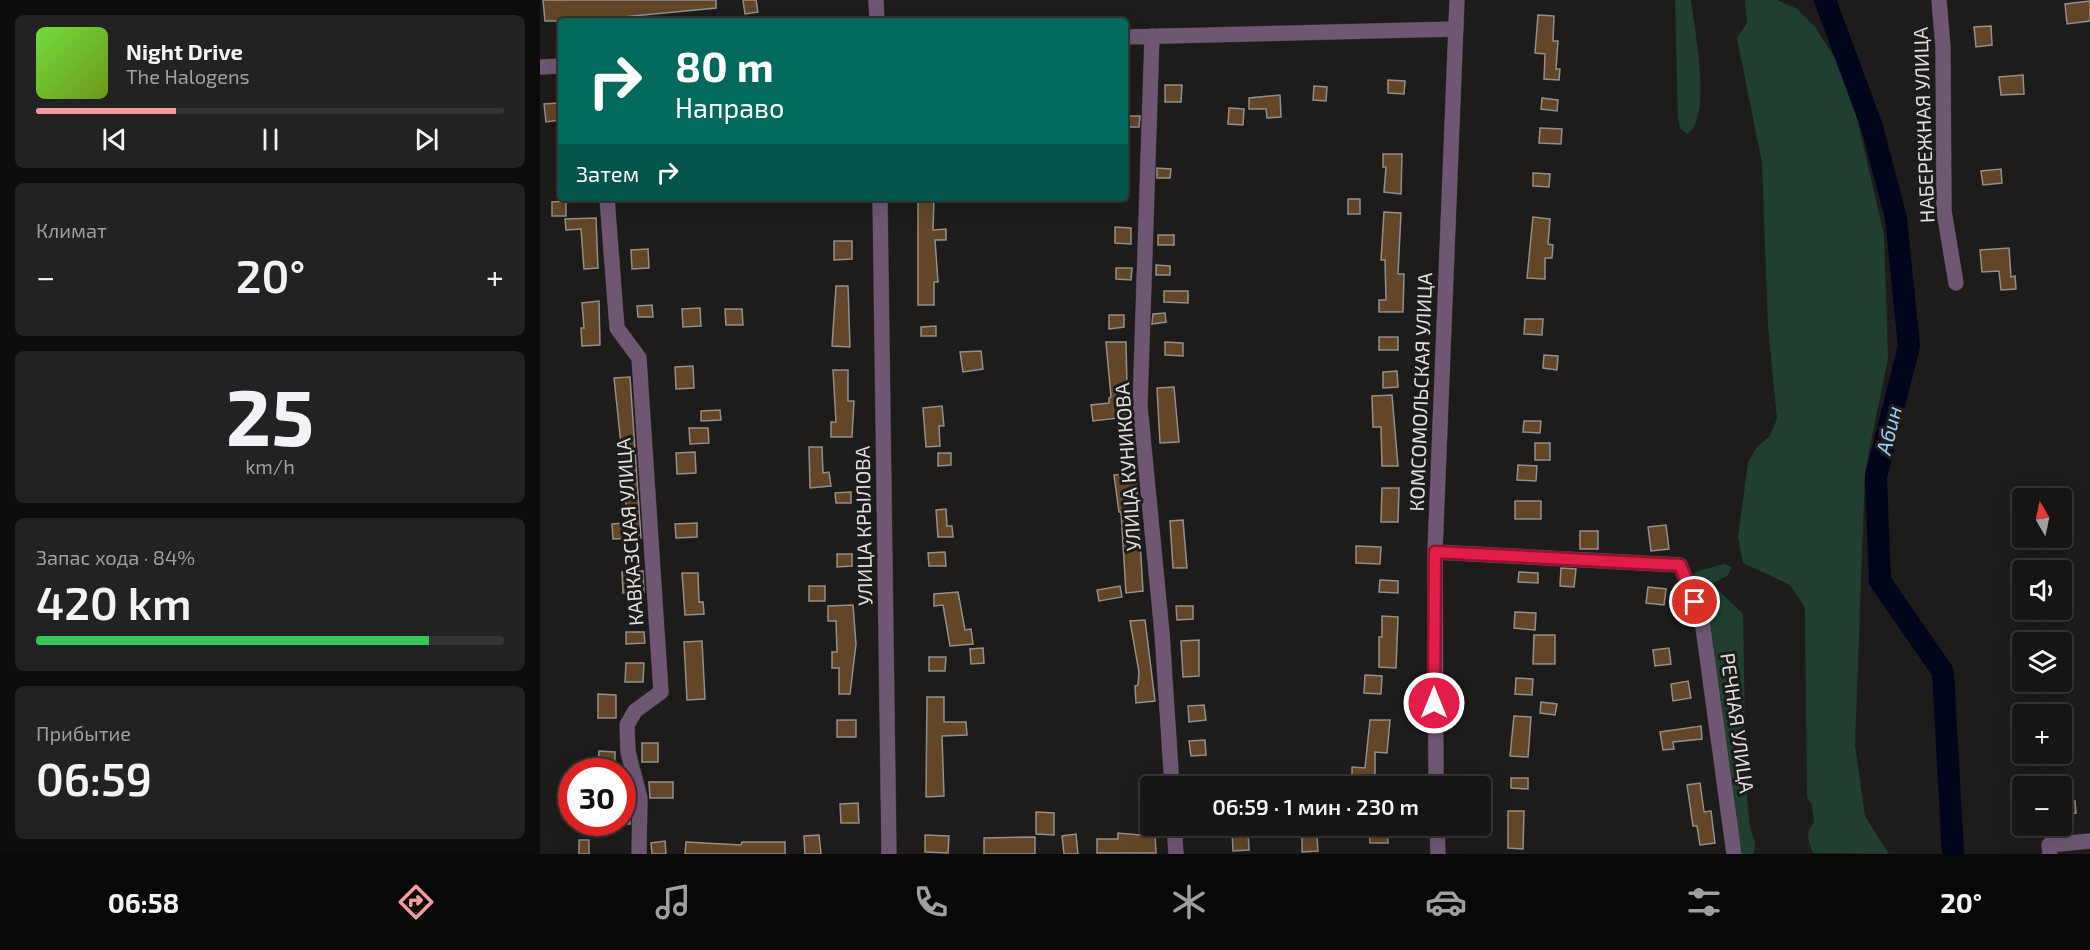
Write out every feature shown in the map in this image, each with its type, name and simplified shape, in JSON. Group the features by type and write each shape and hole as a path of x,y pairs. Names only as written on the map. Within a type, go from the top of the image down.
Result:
{"street":[{"path":"876,0 877,18"},
{"name":"КОМСОМОЛЬСКАЯ УЛИЦА","path":"1436,776 1435,552 1456,0"},
{"name":"НАБЕРЕЖНАЯ УЛИЦА","path":"1939,0 1943,47 1944,211 1956,283"},
{"path":"1128,37 1455,29"},
{"name":"УЛИЦА КУНИКОВА","path":"1152,36 1140,406 1162,633 1171,776"},
{"path":"540,67 558,66"},
{"name":"КАВКАЗСКАЯ УЛИЦА","path":"607,201 616,328 639,358 661,692 634,711 627,725 628,752 639,798 639,854"},
{"name":"УЛИЦА КРЫЛОВА","path":"880,201 889,854"},
{"name":"РЕЧНАЯ УЛИЦА","path":"1435,552 1680,565 1702,620 1734,854"},
{"path":"1175,836 1176,854"},
{"path":"1437,836 1438,854"},
{"path":"2050,849 2090,841"}],"green space":[{"path":"1675,0 1691,0 1700,72 1699,110 1695,125 1687,134 1680,128 1678,119"},
{"path":"1745,0 1777,0 1797,9 1815,27 1848,79 1884,235 1888,358 1865,471 1855,745 1865,816 1889,854 1813,853 1808,837 1814,822 1812,805 1807,798 1805,608 1790,585 1743,563 1738,537 1748,463 1756,448 1770,436 1777,419 1768,326 1762,163 1737,38 1747,23"},
{"path":"1724,564 1732,567 1728,575 1712,584 1743,614 1746,785 1750,828 1755,842 1754,854 1740,854 1711,627 1691,576 1698,571"}],"building":[{"path":"543,0 716,0 716,8 612,18 558,18 558,21 545,21"},
{"path":"743,0 756,0 758,12 745,14"},
{"path":"2090,1 2090,21 2067,24 2065,4"},
{"path":"1538,15 1554,16 1553,41 1558,41 1556,69 1560,69 1559,80 1544,79 1545,54 1535,53"},
{"path":"1991,26 1992,45 1976,47 1974,27"},
{"path":"2023,75 2024,94 2001,95 1999,77"},
{"path":"1388,80 1405,81 1404,94 1388,93"},
{"path":"1165,85 1182,85 1181,102 1165,102"},
{"path":"1314,86 1327,87 1326,101 1313,100"},
{"path":"1280,95 1281,117 1267,118 1266,109 1249,109 1249,98"},
{"path":"1542,98 1558,100 1557,111 1541,109"},
{"path":"557,103 558,120 546,122 544,104"},
{"path":"1229,108 1244,109 1243,125 1228,124"},
{"path":"1128,116 1140,116 1139,127 1128,127"},
{"path":"1540,128 1562,129 1561,144 1539,143"},
{"path":"1383,154 1402,154 1401,194 1384,192 1386,167 1383,167"},
{"path":"1157,168 1171,169 1170,178 1157,178"},
{"path":"2001,169 2002,183 1983,185 1981,171"},
{"path":"1533,173 1550,174 1549,187 1533,186"},
{"path":"1348,199 1360,199 1360,214 1348,214"},
{"path":"566,201 566,216 552,216 552,202"},
{"path":"918,201 934,201 933,230 946,229 946,240 935,240 938,282 934,282 934,305 918,305"},
{"path":"1384,212 1401,213 1398,274 1404,274 1403,312 1379,312 1379,300 1386,300 1385,260 1381,260"},
{"path":"1533,217 1550,219 1548,244 1553,245 1552,258 1545,258 1545,279 1527,278"},
{"path":"596,218 598,268 584,269 581,229 566,230 565,219"},
{"path":"1115,227 1131,228 1131,244 1115,243"},
{"path":"1158,235 1174,235 1174,245 1158,245"},
{"path":"834,241 852,241 852,259 834,260"},
{"path":"2009,248 2011,277 2015,276 2016,289 2001,290 1999,271 1982,272 1980,250"},
{"path":"648,249 649,268 632,269 631,250"},
{"path":"1156,265 1170,266 1170,275 1156,275"},
{"path":"1116,268 1132,268 1131,280 1116,279"},
{"path":"836,286 848,286 850,347 832,346"},
{"path":"1164,291 1188,291 1188,303 1164,302"},
{"path":"599,301 600,345 582,346 581,328 584,328 582,303"},
{"path":"652,305 653,317 638,317 637,306"},
{"path":"700,308 701,326 683,327 682,309"},
{"path":"725,309 742,309 743,325 726,325"},
{"path":"1165,313 1166,322 1152,324 1153,314"},
{"path":"1109,315 1124,315 1124,327 1109,329"},
{"path":"1525,319 1543,319 1542,335 1524,334"},
{"path":"936,326 936,336 921,336 921,327"},
{"path":"1379,337 1398,337 1398,350 1379,350"},
{"path":"1106,342 1126,342 1128,429 1132,429 1133,438 1119,439 1118,418 1093,421 1091,405 1109,403 1111,397"},
{"path":"1165,342 1183,343 1183,356 1165,355"},
{"path":"981,351 983,369 963,372 960,352"},
{"path":"1544,355 1558,356 1557,370 1543,368"},
{"path":"693,366 694,388 676,389 675,367"},
{"path":"833,370 848,370 848,401 854,401 852,437 831,437 831,422 836,422"},
{"path":"1397,371 1398,387 1383,388 1383,372"},
{"path":"630,377 641,538 613,539 612,524 627,523 625,485 620,485 618,464 623,463 614,378"},
{"path":"1174,387 1179,442 1160,443 1157,388"},
{"path":"1392,395 1398,466 1382,466 1381,427 1373,427 1372,396"},
{"path":"942,406 944,426 939,426 940,446 926,447 923,408"},
{"path":"720,410 721,420 701,421 701,411"},
{"path":"1524,421 1541,421 1540,433 1523,432"},
{"path":"689,428 708,428 709,443 690,444"},
{"path":"1535,443 1550,443 1550,460 1535,460"},
{"path":"809,447 822,447 823,473 829,472 831,486 810,488"},
{"path":"695,452 696,473 677,474 676,453"},
{"path":"938,453 951,453 951,465 938,466"},
{"path":"1518,465 1537,466 1536,481 1517,480"},
{"path":"1136,473 1143,591 1126,593 1121,512 1119,512 1114,475"},
{"path":"1382,488 1399,488 1398,522 1381,522"},
{"path":"851,492 851,503 836,503 835,493"},
{"path":"1515,501 1541,501 1541,519 1515,519"},
{"path":"946,509 947,526 952,526 953,537 938,537 936,510"},
{"path":"1183,520 1187,568 1173,568 1170,521"},
{"path":"697,523 697,537 676,538 675,524"},
{"path":"1666,525 1669,549 1651,551 1648,527"},
{"path":"1580,531 1598,531 1598,549 1580,549"},
{"path":"1356,546 1381,547 1380,564 1356,563"},
{"path":"945,552 946,566 929,566 928,553"},
{"path":"837,554 852,554 852,566 837,567"},
{"path":"1561,568 1576,569 1574,587 1560,586"},
{"path":"643,571 644,592 623,593 622,572"},
{"path":"1519,572 1538,573 1538,583 1518,582"},
{"path":"682,573 698,573 699,602 703,602 704,614 685,615"},
{"path":"1380,580 1398,581 1398,593 1379,592"},
{"path":"809,586 825,586 825,601 809,601"},
{"path":"1120,586 1122,597 1099,601 1097,590"},
{"path":"1648,587 1666,589 1664,605 1646,603"},
{"path":"958,592 965,630 971,629 973,644 950,646 943,605 934,606 934,594"},
{"path":"853,605 856,644 850,694 839,694 839,668 832,668 832,652 837,652 836,621 828,621 828,606"},
{"path":"1176,606 1193,606 1193,619 1177,620"},
{"path":"1515,612 1536,613 1535,630 1514,628"},
{"path":"1382,616 1398,617 1396,668 1379,667"},
{"path":"1145,620 1155,701 1136,703 1135,686 1138,685 1139,672 1130,621"},
{"path":"626,632 644,632 645,643 626,644"},
{"path":"1534,635 1555,635 1555,664 1533,664"},
{"path":"1199,640 1199,676 1183,677 1181,641"},
{"path":"702,641 705,699 687,700 684,642"},
{"path":"983,648 984,663 971,664 970,649"},
{"path":"1669,648 1671,664 1655,666 1653,650"},
{"path":"929,657 946,657 945,671 929,671"},
{"path":"626,663 644,663 643,682 625,682"},
{"path":"1365,675 1382,676 1381,694 1364,693"},
{"path":"1516,678 1533,679 1532,695 1515,694"},
{"path":"1688,681 1691,698 1673,701 1671,684"},
{"path":"598,694 616,695 616,718 598,718"},
{"path":"927,697 944,697 944,722 966,722 967,735 942,736 944,796 926,797"},
{"path":"1541,702 1557,704 1555,715 1540,713"},
{"path":"1204,705 1206,720 1189,722 1188,706"},
{"path":"1514,716 1531,717 1528,757 1510,756"},
{"path":"837,720 856,720 856,737 837,737"},
{"path":"1370,720 1390,720 1387,753 1375,752 1375,776 1352,776 1352,767 1365,768"},
{"path":"1701,726 1702,739 1673,742 1674,749 1663,750 1660,732"},
{"path":"1205,740 1206,755 1191,756 1189,741"},
{"path":"642,743 658,743 658,762 642,762"},
{"path":"599,751 615,752 615,758 599,758"},
{"path":"1511,778 1528,778 1528,789 1511,788"},
{"path":"649,782 673,782 673,798 650,798"},
{"path":"1700,783 1704,812 1711,811 1715,843 1700,845 1697,826 1693,826 1687,785"},
{"path":"2072,801 2075,801 2076,813 2072,814"},
{"path":"858,803 859,823 841,823 840,804"},
{"path":"1508,811 1524,811 1523,849 1508,848"},
{"path":"1036,812 1054,813 1054,835 1036,834"},
{"path":"1118,833 1155,836 1156,853 1097,853 1097,839 1118,839"},
{"path":"1076,834 1078,854 1064,854 1062,836"},
{"path":"819,835 821,854 805,854 804,836"},
{"path":"925,835 949,836 948,853 925,852"},
{"path":"1232,836 1248,836 1249,850 1233,851"},
{"path":"1317,836 1318,851 1302,852 1302,837"},
{"path":"1370,836 1388,836 1388,843 1370,843"},
{"path":"1035,837 1035,854 984,854 984,838"},
{"path":"579,840 589,840 589,854 579,854"},
{"path":"665,841 666,854 652,854 651,843"},
{"path":"686,842 741,845 742,842 785,842 785,854 685,854"}],"waterway":[{"name":"Абин","path":"1825,0 1872,127 1896,218 1909,346 1876,477 1880,581 1943,672 1953,854"}],"route":[{"path":"1434,703 1435,552 1680,565 1695,602"}]}
